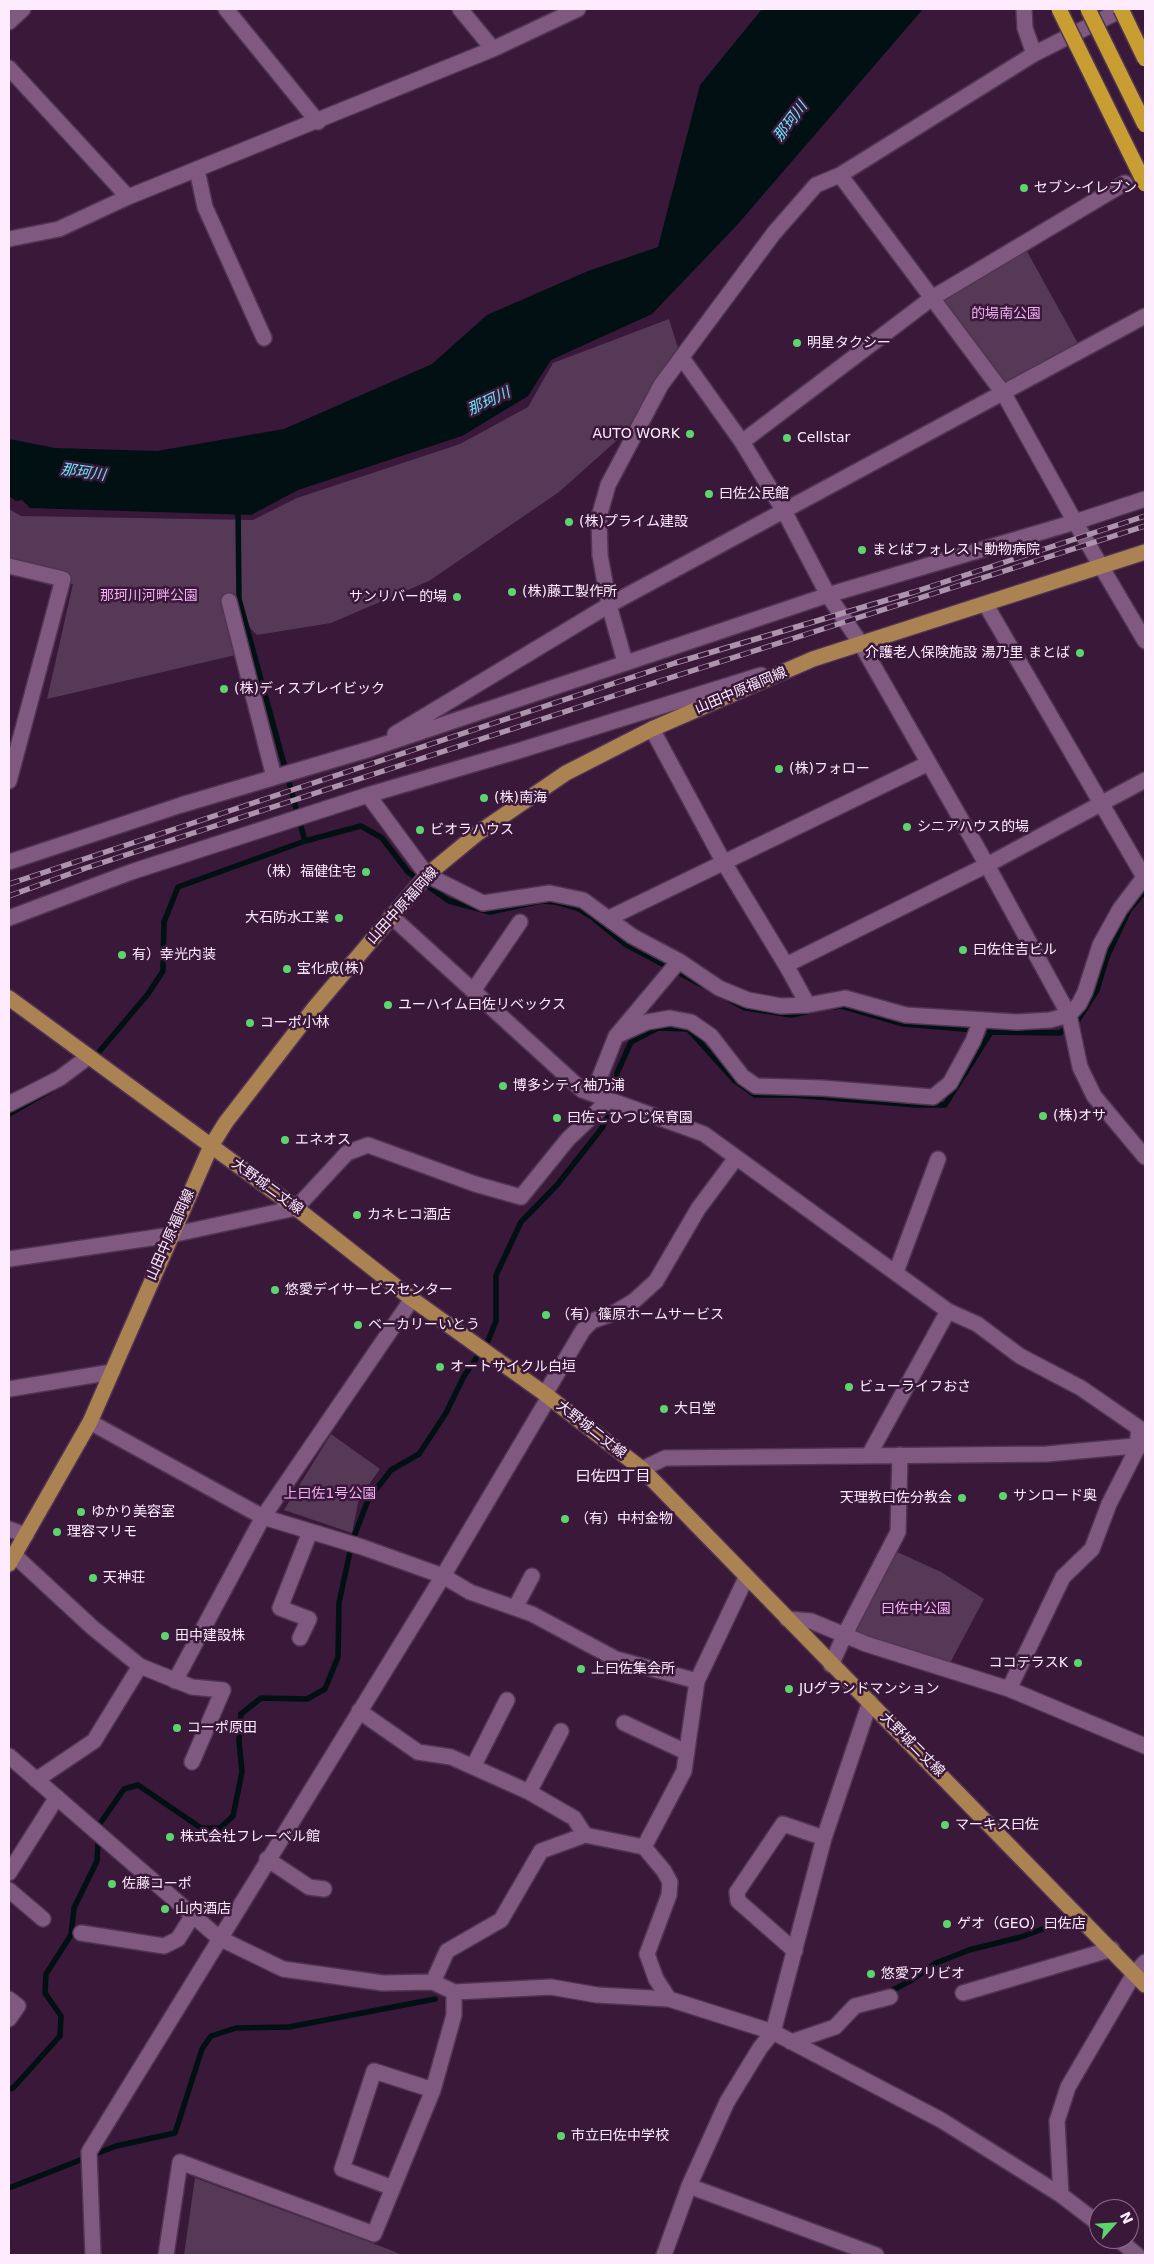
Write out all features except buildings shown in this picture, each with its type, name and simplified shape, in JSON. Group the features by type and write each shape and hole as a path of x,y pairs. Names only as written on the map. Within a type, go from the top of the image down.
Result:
{"highway":[{"path":"1059,9 1145,184"},
{"path":"1088,9 1145,125"},
{"path":"1122,9 1145,59"}],"main road":[{"name":"山田中原福岡線","path":"11,1559 90,1422 170,1235 211,1146 226,1122 309,1015 427,875 478,833 566,773 652,729 813,659 986,605 1145,552"},
{"name":"大野城二丈線","path":"9,998 296,1208 412,1299 547,1396 642,1469 746,1578 870,1702 1145,1985"}],"street":[{"path":"9,22 23,9"},
{"path":"226,9 318,122"},
{"path":"460,9 493,49"},
{"path":"9,239 59,229 128,197 318,122 493,49 578,9"},
{"path":"1024,9 1025,28 1034,54"},
{"path":"625,662 609,605 600,555 599,517 608,485 661,385 793,208 816,185 840,175 1034,54 1122,9"},
{"path":"9,68 128,197"},
{"path":"197,170 205,207 264,338"},
{"path":"840,175 1004,394 1075,522 1145,642"},
{"path":"742,442 932,298 1125,183"},
{"path":"370,748 609,605 1004,394 1145,316"},
{"path":"682,358 742,442 784,511 828,595 861,644 987,866 1069,1015 1080,1067 1094,1096 1145,1157"},
{"path":"9,862 370,748 828,595 1075,522 1145,498"},
{"path":"9,566 63,578 9,782"},
{"path":"229,601 274,777"},
{"path":"368,794 427,875 483,903 550,893 583,900 632,936 679,961 719,988 748,1000 781,1006 808,1006 845,998 906,1015 1017,1022 1050,1020 1069,1015 1079,1004 1085,992 1100,945 1116,916 1144,876 986,605"},
{"path":"9,918 131,872 368,794 518,751 813,659"},
{"path":"652,729 723,861 786,965 808,1006"},
{"path":"609,918 723,861 929,763"},
{"path":"786,965 987,866 1145,780"},
{"path":"391,916 582,1090 704,1134 948,1311 977,1324 1020,1356 1081,1388 1138,1428 1142,1442 1109,1504 1092,1549 1063,1577 1010,1689"},
{"path":"473,991 520,922"},
{"path":"593,1094 616,1036 679,961"},
{"path":"616,1036 648,1022 670,1018 691,1022 711,1036 742,1077 756,1086 822,1088 933,1097 950,1084 974,1041 981,1020"},
{"path":"9,1104 60,1078 88,1056"},
{"path":"9,1260 170,1235 296,1208 348,1153 368,1145 475,1184 522,1197 568,1139 609,1100"},
{"path":"93,2255 89,2158 219,1938 443,1576 583,1330 592,1321 614,1313 634,1300 656,1281 698,1209 736,1158"},
{"path":"896,1272 938,1159"},
{"path":"174,1681 263,1517 412,1299"},
{"path":"869,1455 948,1311"},
{"path":"9,1388 112,1372"},
{"path":"90,1422 263,1517 355,1545 443,1576 470,1592 532,1614 616,1659 697,1681"},
{"path":"642,1469 665,1458 1047,1454 1142,1442"},
{"path":"831,1665 898,1532 900,1455"},
{"path":"9,1529 26,1535"},
{"path":"300,1638 309,1619 280,1608 310,1532"},
{"path":"11,1559 140,1666 192,1687 223,1690 192,1762"},
{"path":"515,1608 532,1576"},
{"path":"644,1847 684,1771 697,1681 746,1578"},
{"path":"787,1619 812,1620 866,1644 1010,1689 1145,1746"},
{"path":"36,1780 94,1741 140,1666"},
{"path":"473,1767 508,1700"},
{"path":"664,2255 689,2186 727,2102 760,2048 773,2032 824,1838 870,1702"},
{"path":"359,1711 418,1752 451,1757 529,1792 574,1818 585,1835"},
{"path":"624,1723 686,1752"},
{"path":"529,1792 561,1731"},
{"path":"9,1756 219,1938 283,1969 383,1983 433,1982 454,1992 551,1987 597,1995 669,1999 773,2032 941,2120 1061,2194 1089,2216"},
{"path":"9,1873 57,1797"},
{"path":"795,1951 738,1901 737,1892 783,1824 824,1838"},
{"path":"433,1982 448,1951 501,1920 541,1851 585,1835 644,1847 664,1871 670,1882 669,1895 647,1954 656,1979 669,1999"},
{"path":"268,1859 309,1887 324,1890"},
{"path":"9,1890 42,1919"},
{"path":"81,1933 164,1946 178,1938 193,1915"},
{"path":"963,1993 1112,1949"},
{"path":"1061,2194 1057,2121 1068,2087 1134,1974 1145,1962"},
{"path":"166,2255 180,2162 374,2234 433,2090 454,2015 454,1992"},
{"path":"791,2042 835,2026 855,2006 890,1998"},
{"path":"9,1999 18,2006 9,2019"},
{"path":"393,2188 342,2169 374,2072 433,2090"},
{"path":"689,2186 876,2255"}],"green space":[{"name":"的場南公園","path":"1024,246 1081,349 1005,391 935,299"},
{"name":"那珂川河畔公園","path":"669,319 678,348 624,434 559,492 429,581 331,623 257,635 228,606 240,654 47,699 73,584 9,569 9,509 21,516 253,520 297,498 460,444 528,407 553,363"},
{"name":"上曰佐1号公園","path":"331,1434 380,1469 359,1498 352,1533 284,1510"},
{"name":"曰佐中公園","path":"895,1551 941,1572 984,1599 949,1665 845,1634"},
{"path":"195,2178 388,2249 402,2255 184,2255"}],"water":[{"name":"那珂川","path":"762,9 923,9 738,224 652,314 551,360 528,396 462,436 298,490 251,515 30,508 22,500 16,501 9,496 9,439 55,448 157,451 284,429 432,364 487,315 588,271 658,247 700,85"}],"waterway":[{"path":"238,507 239,599 305,841"},
{"path":"93,1059 148,994 163,971 164,922 178,887 305,841 361,826 382,838 408,872 449,901 490,912 541,901 556,902 577,908 592,917 625,944 704,986"},
{"path":"989,1032 1060,1033 1078,1020 1097,990 1107,957 1129,910 1145,891"},
{"path":"730,1000 745,1008 792,1015 810,1011"},
{"path":"834,1007 841,1006 903,1024 975,1030"},
{"path":"9,2089 13,2088 60,2036 61,2016 45,1993 46,1974 71,1935 74,1908 97,1861 99,1825 124,1789 138,1785 201,1828 220,1828 233,1816 242,1772 239,1740 241,1714 261,1698 307,1699 325,1689 338,1657 339,1603 352,1542 368,1500 391,1470 419,1454 446,1413 464,1376 488,1341 496,1321 496,1275 521,1222 557,1185 602,1128 616,1101 617,1073 631,1042 658,1028 688,1029 734,1080 755,1095 793,1095 916,1105 945,1105 991,1032"},
{"path":"9,1114 51,1090"},
{"path":"891,1991 912,1980 936,1963 969,1950 1021,1937 1064,1921"},
{"path":"9,2188 116,2146 175,2133 202,2049 211,2036 236,2028 289,2027 435,1999"}],"railway":[{"path":"9,884 675,663 914,592 1145,516"},
{"path":"9,896 86,868 610,697 1145,526"}],"place":[{"name":"セブン-イレブン","path":"1024,188"},
{"name":"明星タクシー","path":"797,343"},
{"name":"AUTO WORK","path":"690,434"},
{"name":"Cellstar","path":"787,438"},
{"name":"曰佐公民館","path":"709,494"},
{"name":"(株)プライム建設","path":"569,522"},
{"name":"まとばフォレスト動物病院","path":"862,550"},
{"name":"(株)藤工製作所","path":"512,592"},
{"name":"サンリバー的場","path":"457,597"},
{"name":"介護老人保険施設 湯乃里 まとば","path":"1080,653"},
{"name":"(株)ディスプレイビック","path":"224,689"},
{"name":"(株)フォロー","path":"779,769"},
{"name":"(株)南海","path":"484,798"},
{"name":"シニアハウス的場","path":"907,827"},
{"name":"ビオラハウス","path":"420,830"},
{"name":"（株）福健住宅","path":"366,872"},
{"name":"大石防水工業","path":"339,918"},
{"name":"曰佐住吉ビル","path":"963,950"},
{"name":"有）幸光内装","path":"122,955"},
{"name":"宝化成(株)","path":"287,969"},
{"name":"ユーハイム曰佐リベックス","path":"388,1005"},
{"name":"コーポ小林","path":"250,1023"},
{"name":"博多シティ袖乃浦","path":"503,1086"},
{"name":"(株)オサ","path":"1043,1116"},
{"name":"曰佐こひつじ保育園","path":"557,1118"},
{"name":"エネオス","path":"285,1140"},
{"name":"カネヒコ酒店","path":"357,1215"},
{"name":"悠愛デイサービスセンター","path":"275,1290"},
{"name":"（有）篠原ホームサービス","path":"546,1315"},
{"name":"ベーカリーいとう","path":"358,1325"},
{"name":"オートサイクル白垣","path":"440,1367"},
{"name":"ビューライフおさ","path":"849,1387"},
{"name":"大日堂","path":"664,1409"},
{"name":"サンロード奥","path":"1003,1496"},
{"name":"天理教曰佐分教会","path":"962,1498"},
{"name":"ゆかり美容室","path":"81,1512"},
{"name":"（有）中村金物","path":"565,1519"},
{"name":"理容マリモ","path":"57,1532"},
{"name":"天神荘","path":"93,1578"},
{"name":"田中建設株","path":"165,1636"},
{"name":"ココテラスK","path":"1078,1663"},
{"name":"上曰佐集会所","path":"581,1669"},
{"name":"JUグランドマンション","path":"789,1689"},
{"name":"コーポ原田","path":"177,1728"},
{"name":"マーキス曰佐","path":"945,1825"},
{"name":"株式会社フレーベル館","path":"170,1837"},
{"name":"佐藤コーポ","path":"112,1884"},
{"name":"山内酒店","path":"165,1909"},
{"name":"ゲオ（GEO）曰佐店","path":"947,1924"},
{"name":"悠愛アリビオ","path":"871,1974"},
{"name":"市立曰佐中学校","path":"561,2136"}],"district":[{"name":"曰佐四丁目","path":"613,1477"}]}
